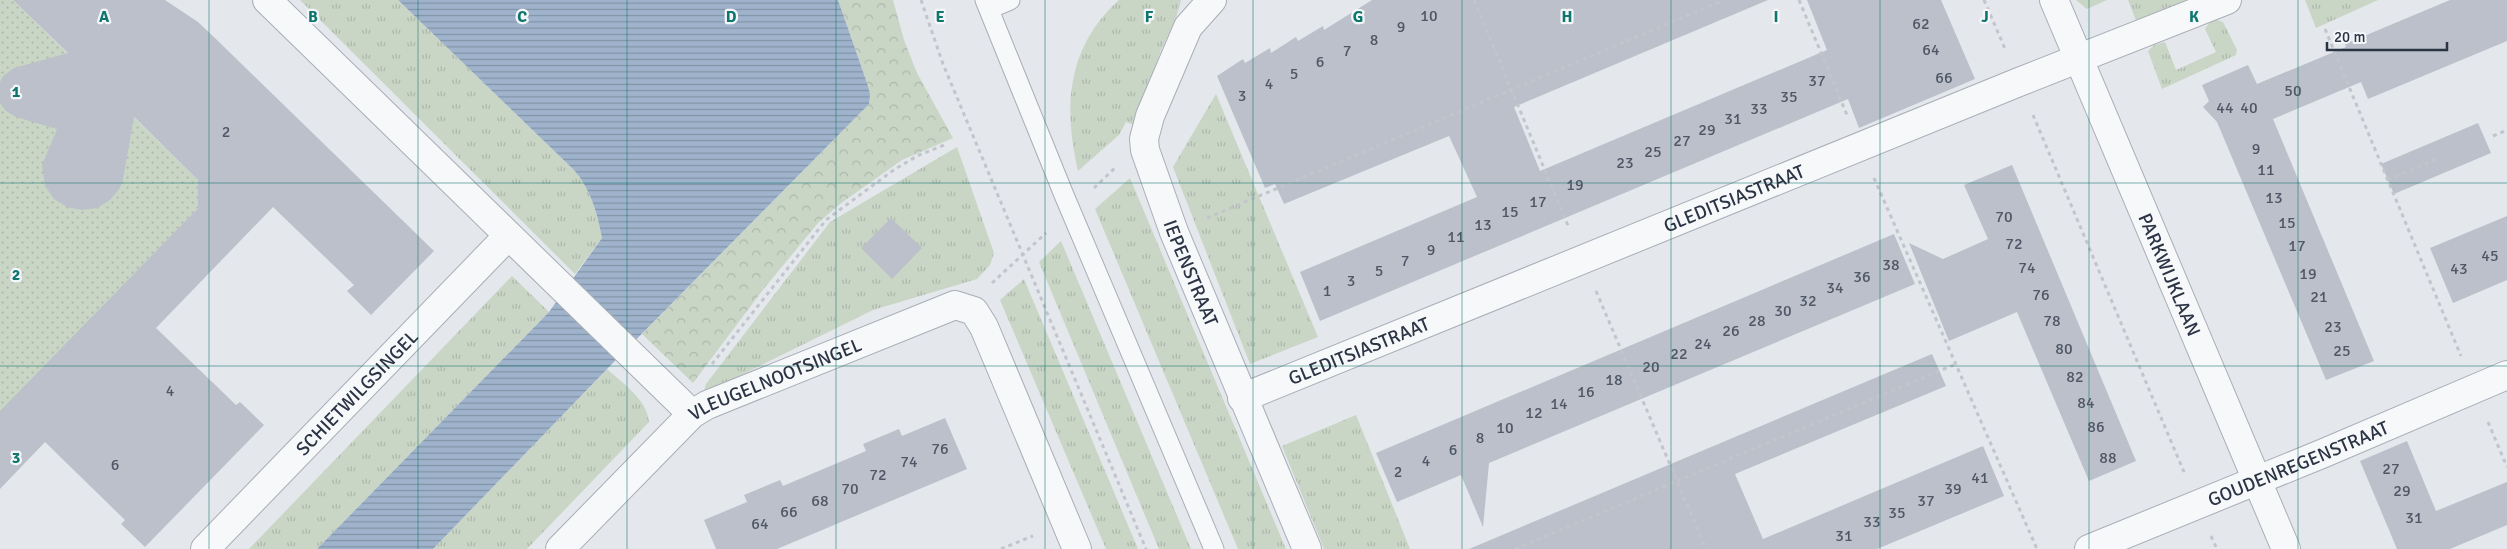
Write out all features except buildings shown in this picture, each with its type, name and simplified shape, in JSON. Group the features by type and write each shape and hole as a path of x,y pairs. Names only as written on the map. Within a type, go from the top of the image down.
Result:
{"street":[{"path":"267,0 687,409"},
{"name":"IEPENSTRAAT","path":"1212,0 1188,27 1150,116 1144,139 1145,150 1152,175 1174,232 1242,398 1307,549"},
{"name":"PARKWIJKLAAN","path":"2054,0 2286,549"},
{"name":"GLEDITSIASTRAAT","path":"1242,398 2019,82 2227,0"},
{"name":"SCHIETWILGSINGEL","path":"205,549 508,236"},
{"name":"VLEUGELNOOTSINGEL","path":"560,549 687,409 707,405 955,305 974,311 984,327 1003,368 1077,549"},
{"name":"GOUDENREGENSTRAAT","path":"2089,549 2507,375"}],"lane":[{"path":"1010,0 987,4 1064,195 1214,549"}],"path":[{"path":"921,0 942,64 1146,549"},
{"path":"1174,232 1724,0"},
{"path":"1799,0 1861,147 2038,549"},
{"path":"1984,0 2217,549"},
{"path":"2325,29 2507,467"},
{"path":"2493,136 2507,130"},
{"path":"687,409 826,220 895,169 919,155 947,144"},
{"path":"2388,180 2439,158"},
{"path":"1515,549 1956,364"}],"green space":[{"path":"0,0 13,0 198,180 198,208 0,412"},
{"path":"300,0 398,0 574,170 585,185 593,202 602,238 575,274"},
{"path":"838,0 893,0 904,40 917,73 953,138 902,160 840,204 818,223 762,291 693,383 642,334 869,104 867,83"},
{"path":"1119,0 1181,0 1176,18 1161,50 1134,125 1126,122 1119,135 1078,171 1071,123 1073,79 1079,58 1089,37 1102,18"},
{"path":"2076,0 2107,0 2087,9"},
{"path":"2128,0 2191,0 2137,23"},
{"path":"2305,0 2378,0 2316,28"},
{"path":"2217,20 2223,22 2237,50 2236,55 2162,89 2148,51 2154,45 2165,42 2176,70 2216,52 2205,29 2210,22"},
{"path":"1216,94 1318,337 1250,364 1173,167"},
{"path":"957,147 994,253 990,265 977,279 873,310 703,394 706,384 830,222"},
{"path":"1130,178 1286,549 1238,549 1095,209"},
{"path":"1061,241 1191,549 1159,549 1039,262"},
{"path":"512,276 549,312 317,549 249,549"},
{"path":"1024,279 1138,549 1106,549 1000,300"},
{"path":"607,369 639,399 644,406 649,422 527,549 433,549"},
{"path":"1356,415 1410,549 1324,549 1282,446"}],"water":[{"path":"398,0 838,0 867,83 870,94 869,104 607,369 433,549 317,549 549,312 602,238 598,219 585,185 574,170"}]}
